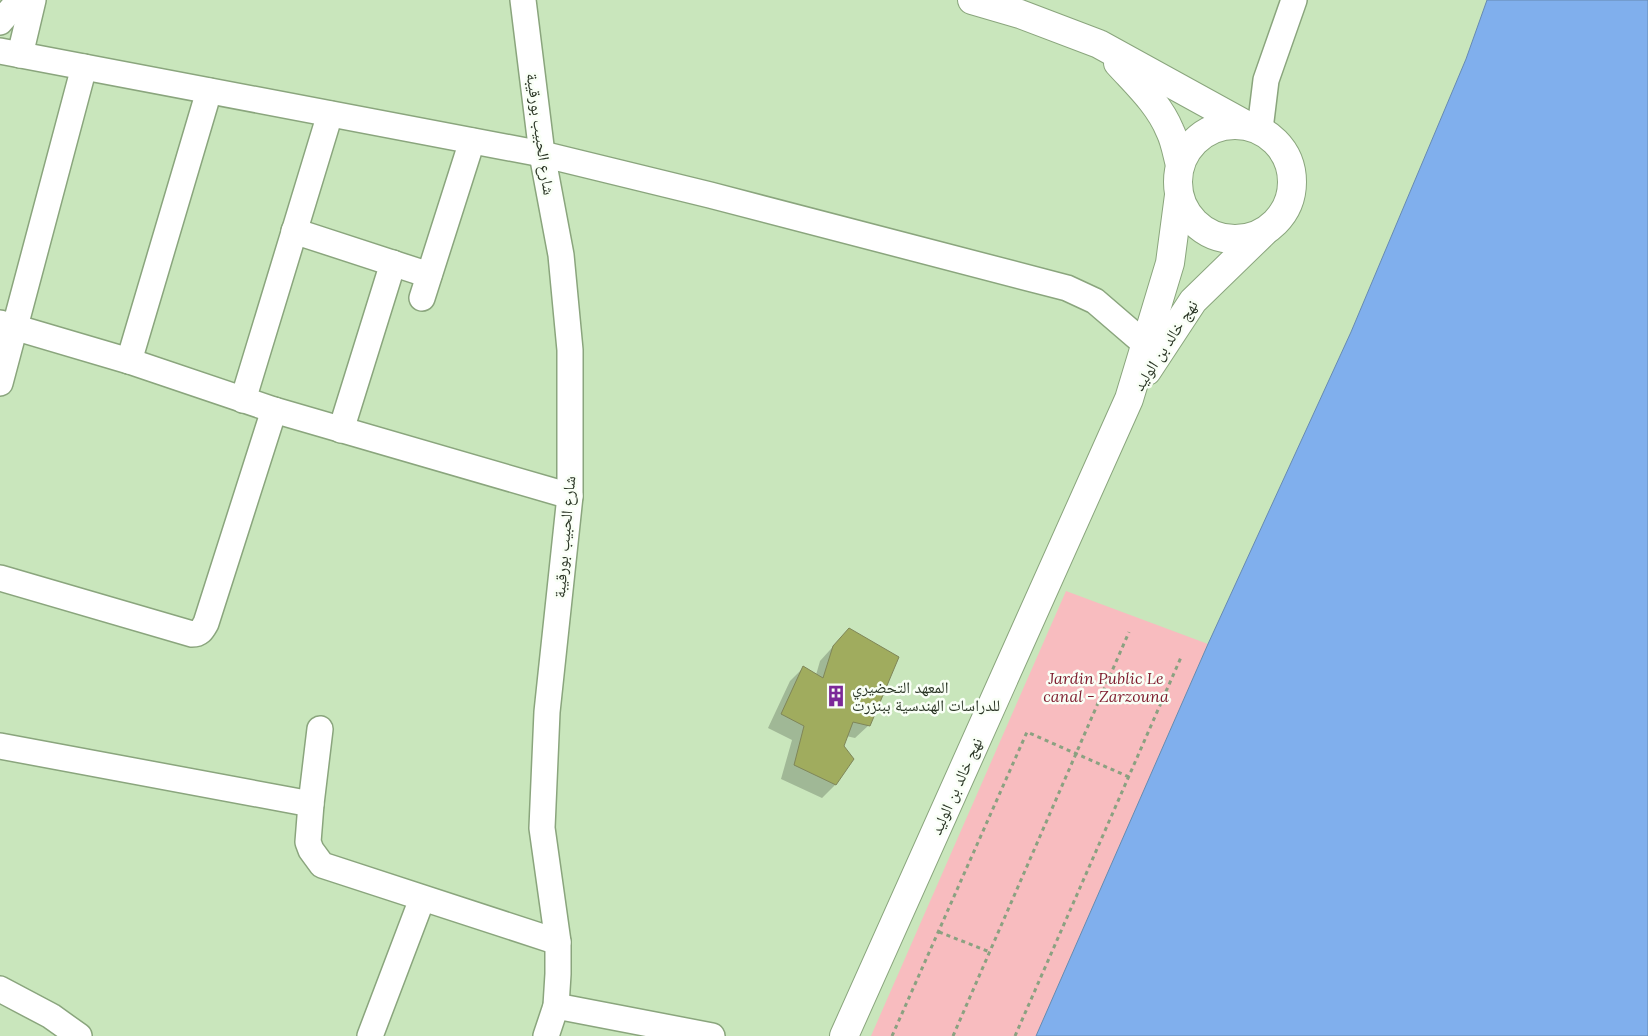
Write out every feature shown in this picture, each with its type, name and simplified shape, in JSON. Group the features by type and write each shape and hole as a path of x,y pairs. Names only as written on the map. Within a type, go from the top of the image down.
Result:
{"street":[{"name":"شارع الحبيب بورقيبة","path":"523,0 542,154 561,255 570,350 570,496 547,712 542,828 558,942 556,1006 546,1036"},
{"name":"شارع الحبيب بورقيبة","path":"528,37 535,0"},
{"path":"972,0 1020,14 1099,44 1254,128 1274,139 1285,153 1292,169 1293,187 1288,204 1280,218 1266,230 1249,238 1231,239 1213,235 1197,226 1186,212 1179,195 1177,180 1180,164 1187,149 1199,137 1214,128 1231,124 1254,128"},
{"path":"1254,128 1266,80 1294,0"},
{"path":"16,9 10,53 542,154 710,195 1067,288 1095,300 1152,349"},
{"path":"1099,44 1142,89 1158,109 1170,131 1180,164"},
{"path":"0,383 7,326 84,67"},
{"path":"129,361 209,91"},
{"path":"243,400 330,114"},
{"path":"294,231 393,263 425,287 472,141"},
{"name":"نهج خالد بن الوليد","path":"844,1036 1152,349 1170,263 1179,195"},
{"name":"نهج خالد بن الوليد","path":"1152,349 1193,300 1266,230"},
{"path":"342,430 393,263"},
{"path":"7,326 129,361 274,410 570,496"},
{"path":"0,578 197,634 206,623 274,410"},
{"path":"320,729 308,842 311,850 322,865 558,942"},
{"path":"0,746 311,804"},
{"path":"370,1036 422,899"},
{"path":"0,989 51,1016 79,1036"},
{"path":"556,1006 712,1036"}],"path":[{"path":"953,1036 1130,632"},
{"path":"1015,1036 1182,655"},
{"path":"892,1036 1026,732 1129,777"},
{"path":"939,932 990,952"}],"green space":[{"name":"Jardin Public Le canal - Zarzouna","path":"1066,591 1208,644 1036,1036 871,1036"}],"water":[{"path":"1487,0 1648,0 1648,1036 1036,1036 1208,644 1351,332 1466,59"}],"building":[{"name":"المعهد التحضيري للدراسات الهندسية ببنزرت","path":"849,628 899,657 870,726 853,722 844,746 854,759 836,785 794,765 804,726 781,714 803,666 823,678 833,646"}],"place":[{"name":"المعهد التحضيري للدراسات الهندسية ببنزرت","path":"836,696"}]}
